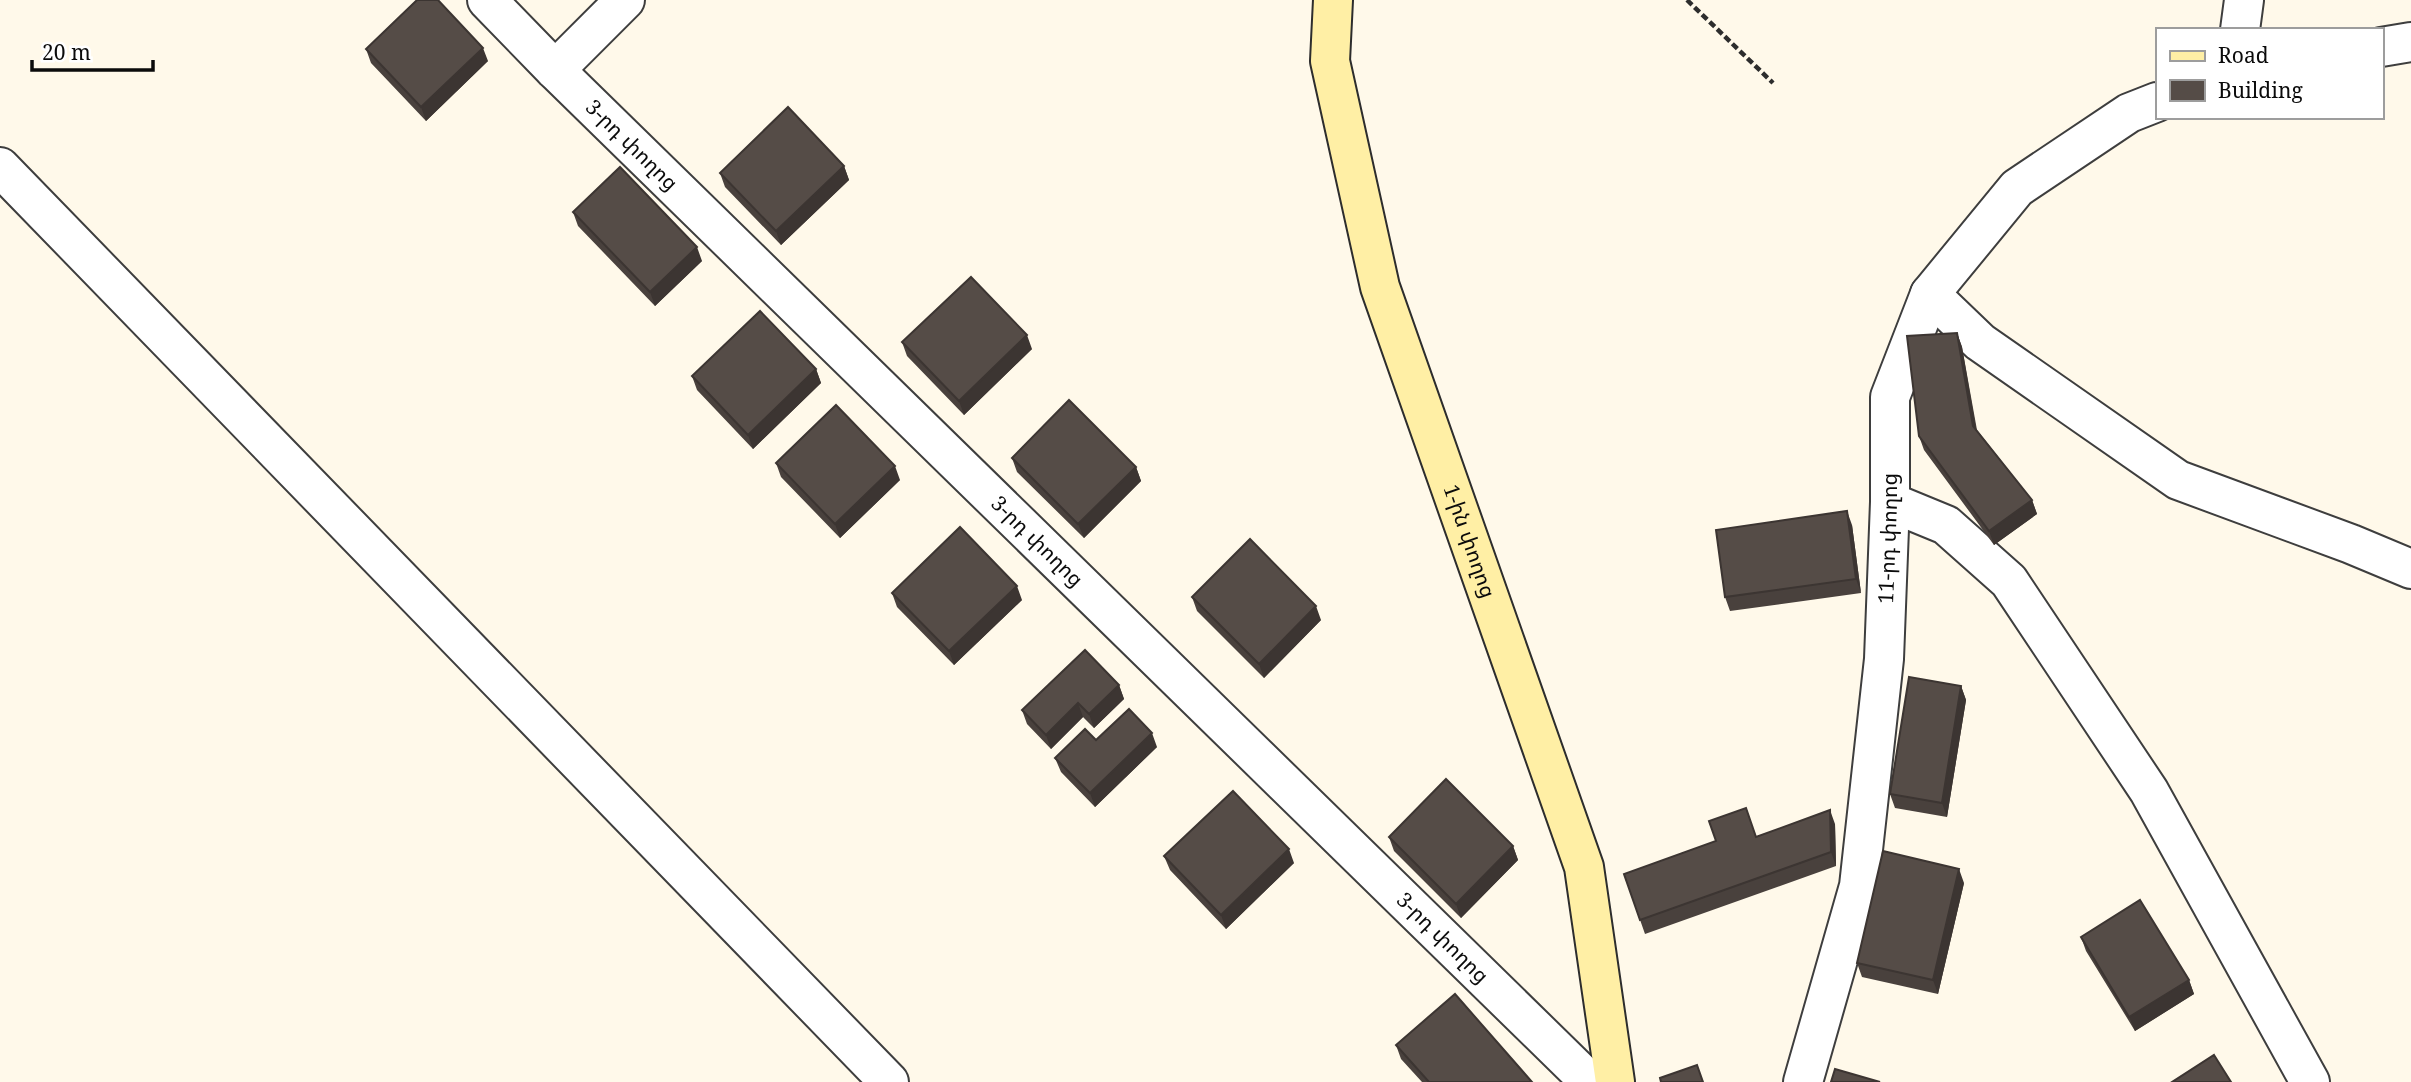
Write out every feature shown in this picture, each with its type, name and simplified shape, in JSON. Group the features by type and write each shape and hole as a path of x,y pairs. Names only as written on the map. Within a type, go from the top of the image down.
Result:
{"main road":[{"name":"1-ին փողոց","path":"1333,0 1330,61 1380,287 1584,867 1615,1082"}],"street":[{"name":"3-րդ փողոց","path":"487,0 555,70 1590,1082"},
{"path":"555,70 625,0"},
{"path":"2240,28 2244,0"},
{"path":"2383,47 2411,42"},
{"name":"11-րդ փողոց","path":"1803,1082 1859,886 1884,659 1890,502 1890,397 1930,294 2017,188 2129,113 2156,102"},
{"path":"0,167 889,1082"},
{"path":"1930,294 1980,342 2178,480 2411,569"},
{"path":"1890,502 1947,525 2009,581 2149,791 2310,1082"}],"path":[{"path":"1687,0 1773,83"}],"building":[{"path":"417,0 438,0 483,48 421,107 366,49"},
{"path":"788,107 844,166 776,231 720,173"},
{"path":"620,167 697,247 650,292 573,212"},
{"path":"971,277 1027,335 959,401 902,342"},
{"path":"760,311 816,369 748,435 692,376"},
{"path":"1957,333 1973,426 2032,500 1989,531 1919,436 1907,336"},
{"path":"1069,400 1136,467 1078,524 1012,458"},
{"path":"836,405 895,466 835,524 776,463"},
{"path":"1847,511 1856,579 1725,597 1716,530"},
{"path":"960,527 1017,586 949,651 892,593"},
{"path":"1250,539 1316,606 1259,664 1192,597"},
{"path":"1085,650 1119,685 1089,714 1078,703 1046,735 1022,710"},
{"path":"1909,677 1961,686 1942,803 1890,794"},
{"path":"1129,709 1152,733 1090,793 1055,758 1085,729 1096,740"},
{"path":"1446,779 1513,846 1456,904 1389,837"},
{"path":"1233,791 1289,849 1221,915 1164,856"},
{"path":"1746,808 1756,837 1830,810 1831,852 1640,920 1624,874 1716,841 1709,821"},
{"path":"1883,851 1959,869 1933,980 1857,963"},
{"path":"2140,900 2189,980 2129,1017 2081,937"},
{"path":"1455,994 1532,1082 1429,1082 1396,1045"},
{"path":"2214,1055 2231,1082 2172,1082"},
{"path":"1697,1065 1703,1082 1661,1082 1660,1078"},
{"path":"1835,1069 1880,1082 1831,1082"}]}
